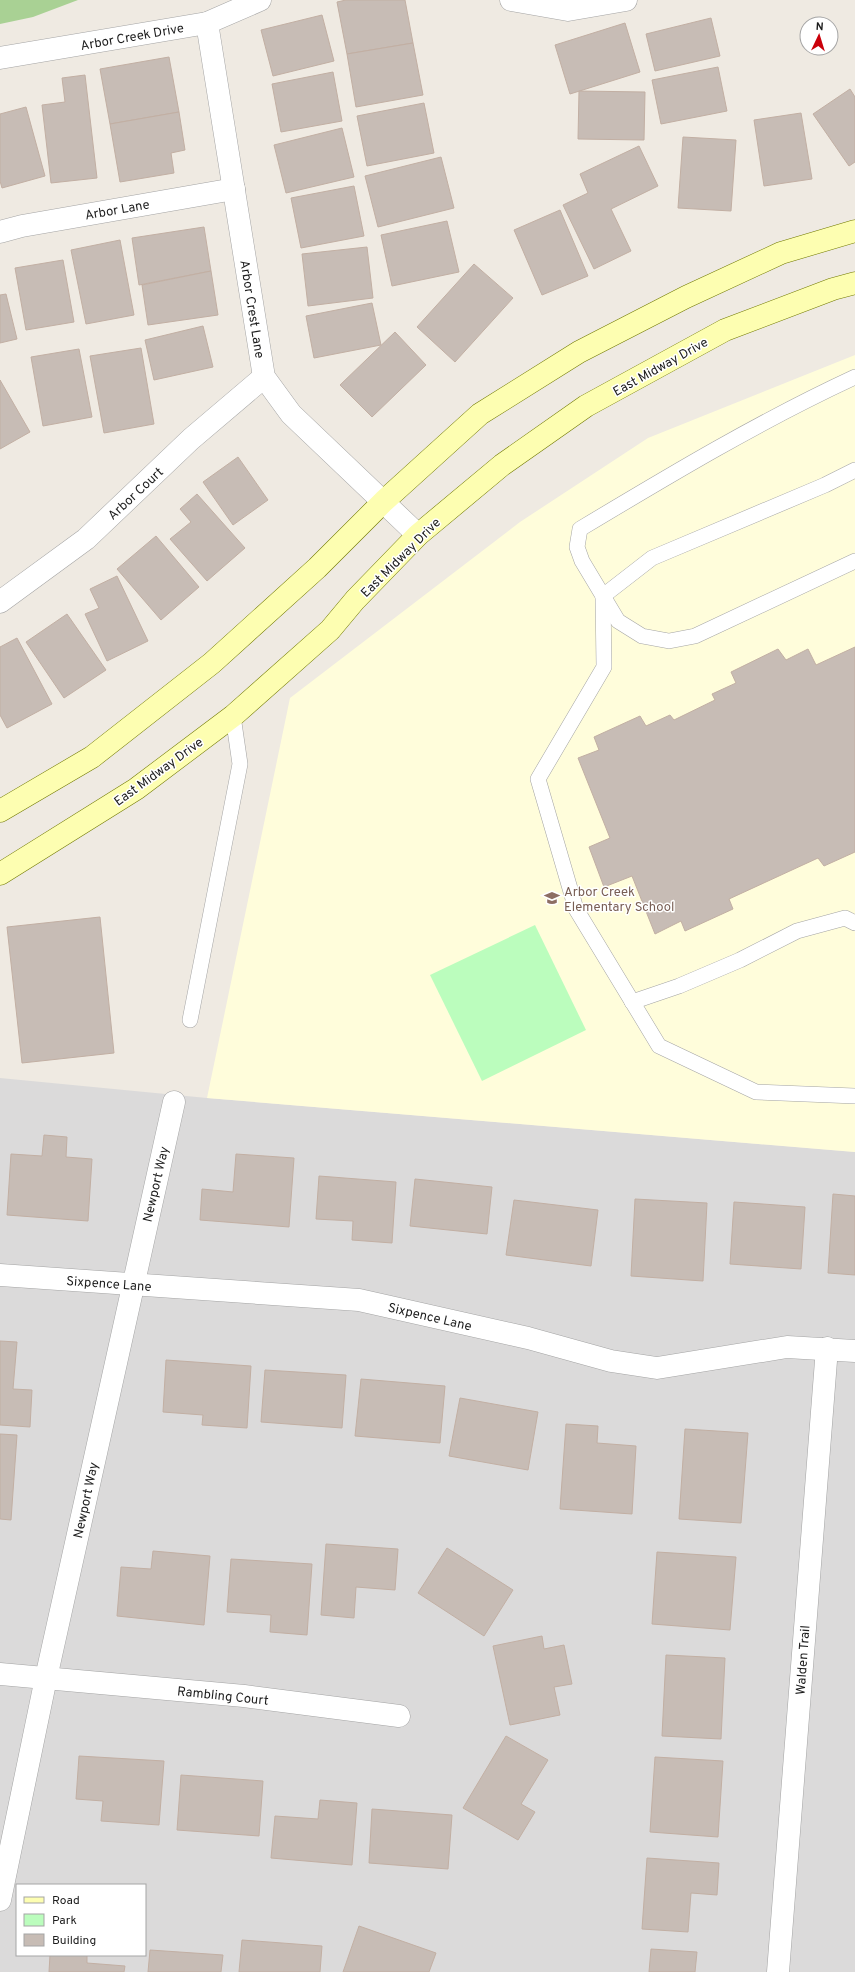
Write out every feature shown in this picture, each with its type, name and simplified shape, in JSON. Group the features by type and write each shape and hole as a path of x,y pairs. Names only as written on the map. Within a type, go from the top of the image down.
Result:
{"main road":[{"path":"0,811 92,756 212,663 317,568 384,502 480,414 579,352 686,297 781,253 855,231"},
{"name":"East Midway Drive","path":"0,874 136,789 233,716 330,630 355,600 418,535 502,466 586,406 725,330 833,289 855,283"}],"street":[{"name":"Arbor Creek Drive","path":"0,58 206,23 260,0"},
{"path":"511,0 568,10 626,0"},
{"name":"Arbor Crest Lane","path":"206,23 264,377 291,414 418,535"},
{"name":"Arbor Lane","path":"0,232 22,226 234,189"},
{"name":"Arbor Court","path":"0,602 86,539 191,439 264,377"},
{"name":"Newport Way","path":"0,1900 46,1678 174,1102"},
{"name":"Sixpence Lane","path":"0,1275 359,1300 528,1338 611,1361 657,1368 787,1347 826,1348 855,1351"},
{"name":"Walden Trail","path":"778,1972 826,1348"},
{"name":"Rambling Court","path":"0,1674 244,1696 399,1716"}],"lane":[{"path":"855,377 821,393 696,459 580,529 577,547 582,561 618,621 642,636 669,641 695,636 855,561"},
{"path":"603,596 652,558 825,485 855,470"},
{"path":"603,596 604,667 538,779 576,909 659,1046 756,1092 855,1096"},
{"path":"190,1020 240,764 233,716"},
{"path":"632,1002 679,986 740,960 797,931 845,918 855,923"}],"shaded area":[{"name":"Arbor Creek Elementary School","path":"855,355 855,1152 207,1098 290,698 520,522 648,438"},
{"path":"0,1078 207,1098 855,1152 855,1972 0,1972"}],"green space":[{"path":"0,0 78,0 33,17 0,24"},
{"path":"535,925 586,1030 482,1081 430,975"}],"building":[{"path":"346,0 405,0 413,43 347,54 337,2"},
{"path":"322,15 334,61 273,76 261,30"},
{"path":"711,18 720,56 655,71 646,34"},
{"path":"625,23 640,72 570,94 555,45"},
{"path":"413,43 423,95 356,107 347,54"},
{"path":"169,57 179,112 110,124 100,69"},
{"path":"718,67 727,111 661,124 652,80"},
{"path":"333,72 342,121 281,132 272,84"},
{"path":"85,75 97,178 51,183 42,105 65,102 62,78"},
{"path":"850,89 855,97 855,162 849,166 813,114"},
{"path":"579,91 645,92 644,140 578,139"},
{"path":"424,103 434,153 367,166 357,116"},
{"path":"26,107 45,176 2,188 0,181 0,114"},
{"path":"179,112 185,150 171,153 174,173 120,182 110,124"},
{"path":"801,113 812,179 764,186 754,120"},
{"path":"342,128 354,177 286,193 274,145"},
{"path":"683,137 736,140 731,211 678,208"},
{"path":"639,146 658,186 611,209 631,251 594,269 563,205 588,193 580,174"},
{"path":"441,157 454,208 378,227 365,176"},
{"path":"354,186 364,236 301,248 291,198"},
{"path":"560,210 588,276 542,295 514,230"},
{"path":"447,221 459,272 392,286 381,235"},
{"path":"204,227 211,271 139,285 132,238"},
{"path":"120,240 134,315 86,324 71,250"},
{"path":"367,247 373,298 308,306 302,254"},
{"path":"63,260 74,322 26,330 15,268"},
{"path":"474,264 513,298 455,362 417,327"},
{"path":"211,271 218,315 148,325 142,285"},
{"path":"6,294 17,339 0,343 0,295"},
{"path":"372,303 381,345 314,358 306,316"},
{"path":"203,326 213,367 154,380 145,340"},
{"path":"395,332 426,365 372,417 340,385"},
{"path":"141,348 154,424 104,433 90,356"},
{"path":"79,349 92,417 43,426 31,357"},
{"path":"0,380 30,432 0,449"},
{"path":"238,457 268,500 233,525 203,482"},
{"path":"197,494 245,548 207,581 170,539 191,522 180,509"},
{"path":"156,536 199,587 161,620 117,569"},
{"path":"117,576 148,641 107,661 85,614 99,608 90,589"},
{"path":"67,614 106,670 64,698 26,642"},
{"path":"17,638 52,704 7,728 0,715 0,647"},
{"path":"855,647 855,852 824,866 818,858 729,899 733,909 685,931 681,921 655,934 632,876 604,887 589,847 610,838 578,758 599,750 594,737 640,716 646,726 670,715 674,720 715,700 712,694 736,683 731,672 778,649 786,660 808,649 816,665"},
{"path":"100,917 114,1053 22,1063 7,927"},
{"path":"44,1135 67,1137 66,1157 92,1159 88,1221 7,1215 11,1154 42,1156"},
{"path":"236,1154 294,1158 289,1227 200,1220 202,1189 233,1192"},
{"path":"319,1176 396,1182 392,1243 352,1240 353,1221 316,1219"},
{"path":"415,1179 492,1187 487,1234 410,1226"},
{"path":"833,1194 855,1196 855,1275 828,1273"},
{"path":"635,1199 707,1203 703,1281 631,1276"},
{"path":"514,1200 598,1210 591,1266 506,1255"},
{"path":"734,1202 805,1207 801,1269 730,1264"},
{"path":"0,1341 17,1342 13,1389 32,1390 30,1427 0,1425"},
{"path":"166,1360 251,1366 247,1428 202,1425 203,1415 163,1412"},
{"path":"265,1370 346,1375 342,1428 261,1422"},
{"path":"361,1379 445,1386 440,1443 355,1436"},
{"path":"460,1398 538,1412 528,1470 449,1456"},
{"path":"566,1424 598,1426 597,1443 636,1446 632,1514 560,1509"},
{"path":"685,1429 748,1433 741,1523 679,1519"},
{"path":"0,1434 17,1435 11,1520 0,1519"},
{"path":"326,1544 398,1549 395,1590 356,1587 354,1618 321,1615"},
{"path":"447,1548 513,1590 484,1636 418,1593"},
{"path":"153,1551 210,1556 204,1625 117,1616 121,1567 151,1569"},
{"path":"657,1552 736,1557 730,1630 652,1624"},
{"path":"231,1559 312,1564 307,1635 270,1632 271,1615 227,1612"},
{"path":"542,1636 544,1649 564,1645 572,1684 554,1687 560,1715 510,1725 493,1646"},
{"path":"666,1655 725,1658 721,1739 662,1736"},
{"path":"506,1736 548,1760 521,1804 535,1812 518,1840 463,1808"},
{"path":"79,1756 164,1761 159,1825 101,1821 103,1801 76,1799"},
{"path":"655,1757 723,1761 718,1837 650,1832"},
{"path":"181,1775 263,1781 259,1836 177,1830"},
{"path":"320,1800 357,1803 352,1865 271,1858 275,1816 318,1819"},
{"path":"372,1809 452,1815 448,1869 369,1863"},
{"path":"647,1858 719,1863 717,1895 691,1893 688,1932 642,1929"},
{"path":"359,1926 436,1953 429,1972 343,1972"},
{"path":"242,1940 322,1946 320,1972 239,1972"},
{"path":"651,1949 697,1952 695,1972 649,1972"},
{"path":"150,1950 223,1955 221,1972 148,1972"},
{"path":"50,1956 87,1956 87,1963 125,1966 124,1972 49,1972"}],"place":[{"name":"Arbor Creek Elementary School","path":"552,898"}]}
